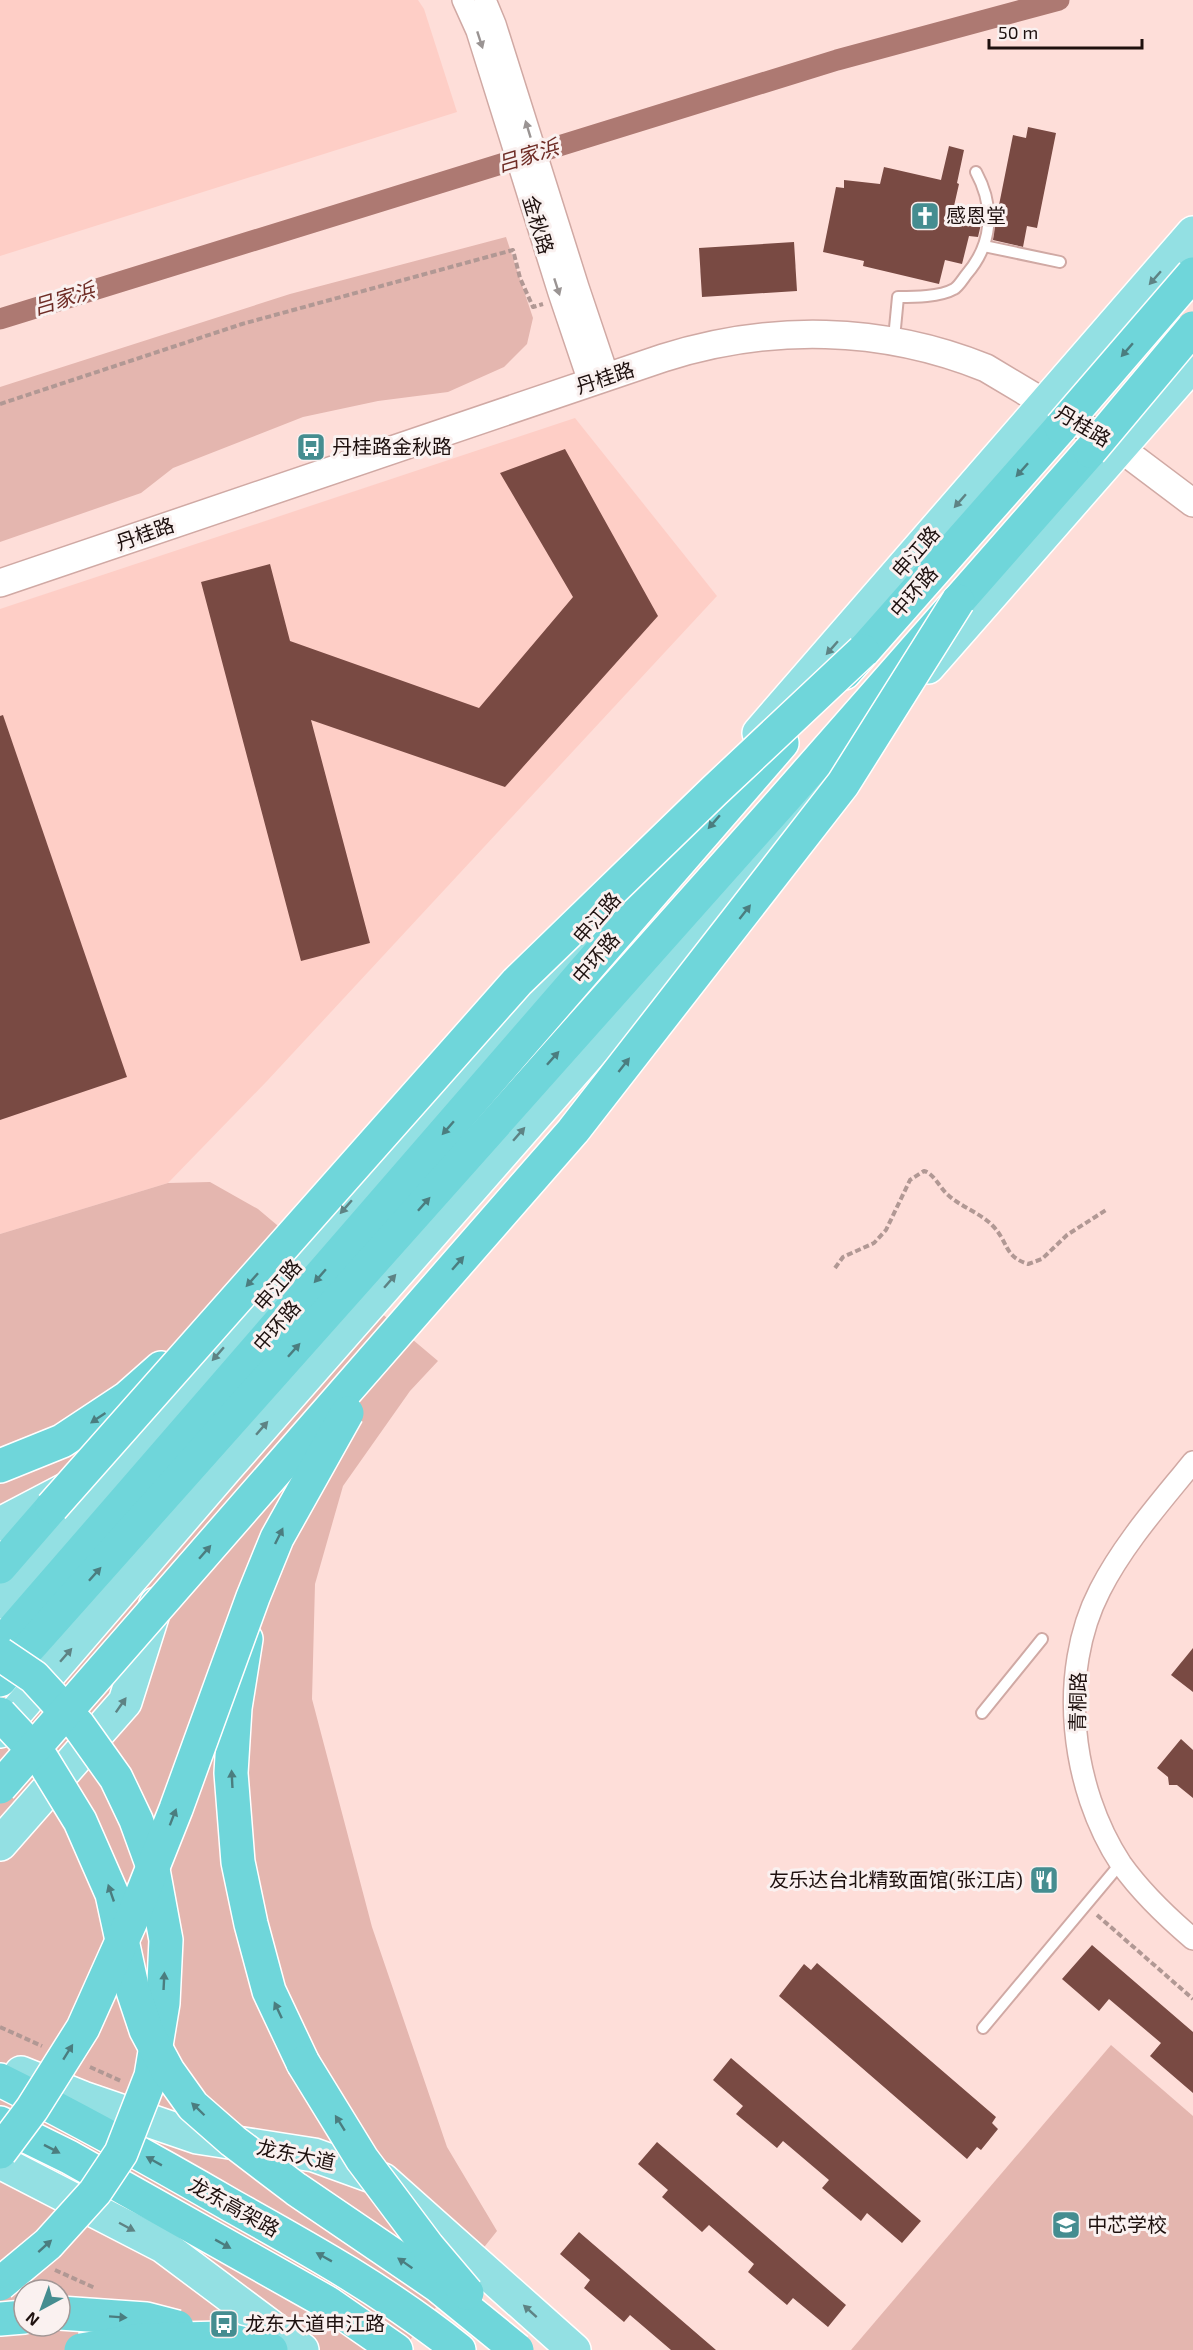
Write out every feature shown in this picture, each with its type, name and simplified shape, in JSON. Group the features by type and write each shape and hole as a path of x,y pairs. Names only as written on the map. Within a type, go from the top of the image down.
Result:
{"highway":[{"name":"中环路","path":"0,1645 1193,274"},
{"name":"中环路","path":"0,1680 958,601 1113,445 1193,328"},
{"path":"0,1787 573,1131 822,812 867,747 958,601"},
{"path":"0,1567 208,1328 517,982 863,651"},
{"path":"0,1466 62,1441 96,1420 127,1398 208,1328"},
{"path":"0,2152 32,2109 83,2028 135,1912 176,1809 253,1597 277,1538 349,1409 401,1330"},
{"path":"253,1597 235,1708 231,1773 238,1862 269,1991 303,2063 362,2159 428,2247 518,2350"},
{"path":"0,1654 34,1677 80,1726 116,1778 136,1821 152,1864 166,1940 163,2003 151,2076 121,2153 95,2192 48,2244 0,2284"},
{"path":"0,1714 42,1759 80,1821 112,1894 134,1991 146,2030 168,2071 193,2106 233,2141 296,2189 437,2285 518,2350"},
{"name":"龙东高架路","path":"0,2080 87,2124 347,2270 423,2321 459,2350"},
{"name":"龙东高架路","path":"0,2123 69,2157 328,2303 396,2350"},
{"path":"72,2314 146,2319 272,2350"},
{"path":"81,2350 141,2340 221,2338"}],"main road":[{"name":"申江路","path":"0,1602 1193,233"},
{"path":"0,1731 1113,445 1193,364"},
{"path":"0,1524 19,1512 122,1463"},
{"path":"0,1844 125,1702 165,1573 187,1522 227,1467"},
{"name":"龙东大道","path":"0,2065 83,2098 196,2137 314,2155 383,2180 574,2350"},
{"path":"0,2162 163,2246 302,2350"}],"street":[{"name":"金秋路","path":"463,0 502,79 597,374"},
{"name":"金秋路","path":"485,0 495,24 502,79"},
{"name":"金秋路","path":"549,228 561,298 597,374"},
{"name":"丹桂路","path":"0,583 597,374 682,340 757,324 800,321 849,322 895,328 980,352 1050,398 1193,503"},
{"name":"丹桂路","path":"0,572 597,374 722,341 758,336 847,335 892,341 973,363 1050,398"},
{"name":"丹桂路","path":"1113,445 1193,487"},
{"name":"青桐路","path":"1193,1462 1113,1565 1098,1593 1086,1625 1075,1691 1075,1725 1081,1767 1091,1802 1106,1837 1121,1863 1140,1888 1193,1939"}],"lane":[{"path":"895,328 898,297 923,296 954,289 976,264 984,246 990,214 986,190 976,172"},
{"path":"984,246 1060,262"},
{"path":"982,1713 1042,1639"},
{"path":"983,2028 1121,1863"}],"path":[{"path":"0,404 242,324 513,250 520,278 533,307 561,298"},
{"path":"835,1268 843,1257 874,1244 886,1230 910,1180 924,1171 931,1174 953,1199 992,1225 1003,1239 1012,1257 1028,1264 1042,1259 1067,1235 1106,1210"},
{"path":"1086,1905 1193,1999"}],"shaded area":[{"path":"0,0 418,0 424,9 457,112 0,256"},
{"path":"506,237 533,318 527,344 504,367 448,392 378,401 303,417 173,468 141,493 0,542 0,387 290,294"},
{"path":"575,418 717,596 267,1081 168,1183 0,1234 0,609"},
{"path":"210,1182 258,1209 438,1361 410,1391 343,1486 315,1584 312,1699 372,1927 447,2147 497,2231 402,2350 0,2350 0,1234 168,1183"},
{"name":"中芯学校","path":"1111,2045 1193,2116 1193,2350 851,2350"}],"building":[{"path":"1028,127 1056,133 1037,228 1027,226 1023,247 993,240 1013,135 1026,138"},
{"path":"949,146 964,150 954,206 981,211 981,224 978,237 969,236 962,264 945,260 939,284 863,266 864,261 823,252 836,187 844,188 844,180 880,184 884,167 941,180"},
{"path":"794,242 797,291 702,297 699,248"},
{"path":"565,449 658,616 505,787 311,720 370,943 301,961 201,582 270,564 290,641 479,708 573,597 500,473"},
{"path":"3,715 127,1077 0,1120 0,716"},
{"path":"1193,1648 1193,1692 1171,1675"},
{"path":"1181,1739 1193,1750 1193,1798 1177,1785 1169,1785 1168,1777 1157,1768"},
{"path":"1092,1945 1193,2032 1193,2093 1150,2056 1161,2043 1109,1999 1099,2011 1062,1979"},
{"path":"817,1963 996,2117 992,2123 998,2129 981,2150 977,2147 967,2159 779,1996 804,1964 811,1970"},
{"path":"731,2058 921,2221 902,2243 867,2213 861,2221 822,2188 829,2180 783,2141 777,2148 736,2114 743,2106 713,2080"},
{"path":"657,2142 846,2305 828,2327 793,2298 787,2305 748,2272 754,2264 709,2225 702,2232 662,2197 668,2190 638,2164"},
{"path":"579,2232 716,2350 671,2350 630,2315 624,2322 584,2288 590,2280 560,2254"}],"waterway":[{"name":"吕家浜","path":"0,319 837,60 1059,0"}],"place":[{"name":"感恩堂","path":"925,216"},
{"name":"丹桂路金秋路","path":"311,447"},
{"name":"友乐达台北精致面馆(张江店)","path":"1044,1880"},
{"name":"中芯学校","path":"1066,2225"},
{"name":"龙东大道申江路","path":"224,2324"}]}
